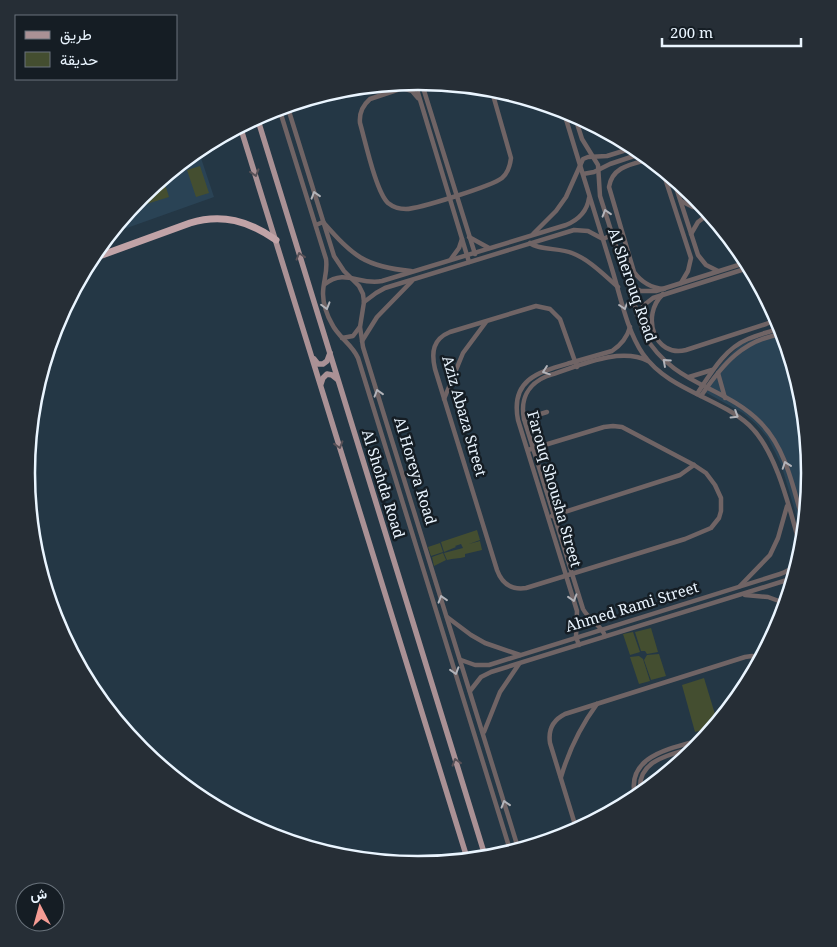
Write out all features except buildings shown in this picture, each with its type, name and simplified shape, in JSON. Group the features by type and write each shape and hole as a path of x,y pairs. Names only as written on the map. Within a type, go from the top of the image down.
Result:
{"highway":[{"path":"104,254 190,223 207,219 223,218 247,223 262,230 276,240"}],"main road":[{"name":"Al Shohda Road","path":"259,125 484,852"},
{"name":"Al Shohda Road","path":"242,133 466,854"},
{"path":"312,358 318,364 323,364 327,361 330,352"},
{"path":"321,386 323,378 327,374 332,375 338,381"}],"street":[{"path":"410,90 420,100"},
{"path":"417,90 467,255 466,258 469,262"},
{"path":"424,90 476,260"},
{"path":"392,91 370,99 361,110 360,123 380,191 390,204 404,209 456,196 501,179 507,173 511,158 494,97"},
{"path":"289,112 334,256 344,271 360,286 364,302 380,290 574,230 588,231 603,239 612,235"},
{"name":"Al Horeya Road","path":"281,115 326,259 327,271 323,298 329,319 333,327 351,346 358,358 509,846"},
{"name":"Al Sherouq Road","path":"566,120 630,326 638,345 649,362 664,375 739,417 758,435 772,457 797,537"},
{"name":"Al Sherouq Road","path":"578,125 582,139 594,156 599,170 599,188 644,334 655,352 670,366 751,414 765,428 776,444 787,468 800,511"},
{"path":"532,235 545,224 561,204 574,182 583,159 594,156 607,156 625,150"},
{"path":"583,174 599,170 634,156"},
{"path":"641,161 620,169 612,176 610,192 634,272 644,283 664,292"},
{"path":"666,181 691,258 688,271 680,284"},
{"path":"677,191 698,255 706,265 718,271"},
{"path":"325,285 338,278 351,278 366,283 377,282 566,225 578,219 586,208 589,194"},
{"path":"681,201 695,207"},
{"path":"676,211 683,208"},
{"path":"692,234 698,222 703,217"},
{"path":"316,225 323,222"},
{"path":"323,222 342,244 363,260 388,268 415,271"},
{"path":"468,236 490,248"},
{"path":"450,260 459,248 462,238"},
{"path":"530,244 536,247 564,250 582,258 618,287"},
{"path":"691,258 695,258 698,255"},
{"path":"326,259 334,256"},
{"path":"637,315 648,301 680,284 701,280 718,271 740,264"},
{"path":"628,285 636,290 646,292 664,292 743,269"},
{"path":"362,341 377,317 414,279"},
{"path":"664,292 653,306 651,322 658,340 667,349 680,352 771,322"},
{"name":"Al Horeya Road","path":"364,302 360,327 362,341 518,844"},
{"name":"Aziz Abaza Street","path":"531,449 604,427 618,426 627,429 694,465 711,479 721,498 721,511 716,523 711,528 685,539 521,589 510,587 502,580 497,570 433,363 432,352 434,346 445,334 536,306 550,309 560,319 576,364"},
{"path":"444,399 457,364 486,321"},
{"name":"Farouq Shousha Street","path":"578,645 576,638 577,611 531,449 524,419 523,404 525,396 534,384 547,376 617,348 626,338 630,326"},
{"path":"342,338 353,336 360,327"},
{"path":"699,395 732,348 748,338 774,330"},
{"path":"746,331 750,344"},
{"path":"688,378 716,371 736,353 750,344 777,336"},
{"name":"Farouq Shousha Street","path":"531,449 517,412 517,402 524,386 537,374 620,355 635,356 649,362"},
{"path":"716,371 724,398"},
{"path":"524,419 547,412"},
{"path":"551,516 680,474 694,465"},
{"path":"739,587 770,555 778,538 787,505"},
{"name":"Farouq Shousha Street","path":"551,516 572,574 582,609 591,621 603,629"},
{"name":"Ahmed Rami Street","path":"461,660 482,665 520,655 786,572 790,569"},
{"name":"Ahmed Rami Street","path":"470,691 476,681 486,674 787,580"},
{"path":"738,595 768,597 780,602"},
{"path":"447,617 485,643 520,655"},
{"path":"603,629 605,636"},
{"path":"448,648 456,646"},
{"path":"575,823 550,743 550,731 555,721 565,714 745,657 755,657"},
{"path":"483,733 496,701 519,663"},
{"path":"561,778 572,745 583,724 597,704"},
{"path":"633,791 636,772 643,762 654,755 692,743"},
{"path":"640,786 640,780 644,770 651,763 683,751"}],"shaded area":[{"path":"201,158 214,197 123,229 147,202"},
{"path":"775,332 789,374 799,423 801,448 802,474 799,524 781,464 768,438 743,413 703,391 720,365 740,345"}],"green space":[{"path":"200,166 209,193 196,197 187,170"},
{"path":"165,186 169,197 145,205"},
{"path":"477,530 480,540 469,544 480,541 482,550 465,554 465,557 447,560 444,553 463,548 461,544 444,552 441,542"},
{"path":"440,543 443,552 431,556 428,547"},
{"path":"443,553 446,560 434,566 432,557"},
{"path":"651,628 658,652 647,654 645,651 641,651 635,632"},
{"path":"633,632 640,652 630,655 623,634"},
{"path":"659,654 666,676 651,680 644,660 647,655"},
{"path":"639,656 643,659 650,681 639,684 630,657"},
{"path":"704,678 716,716 704,729 695,732 682,685"}]}
